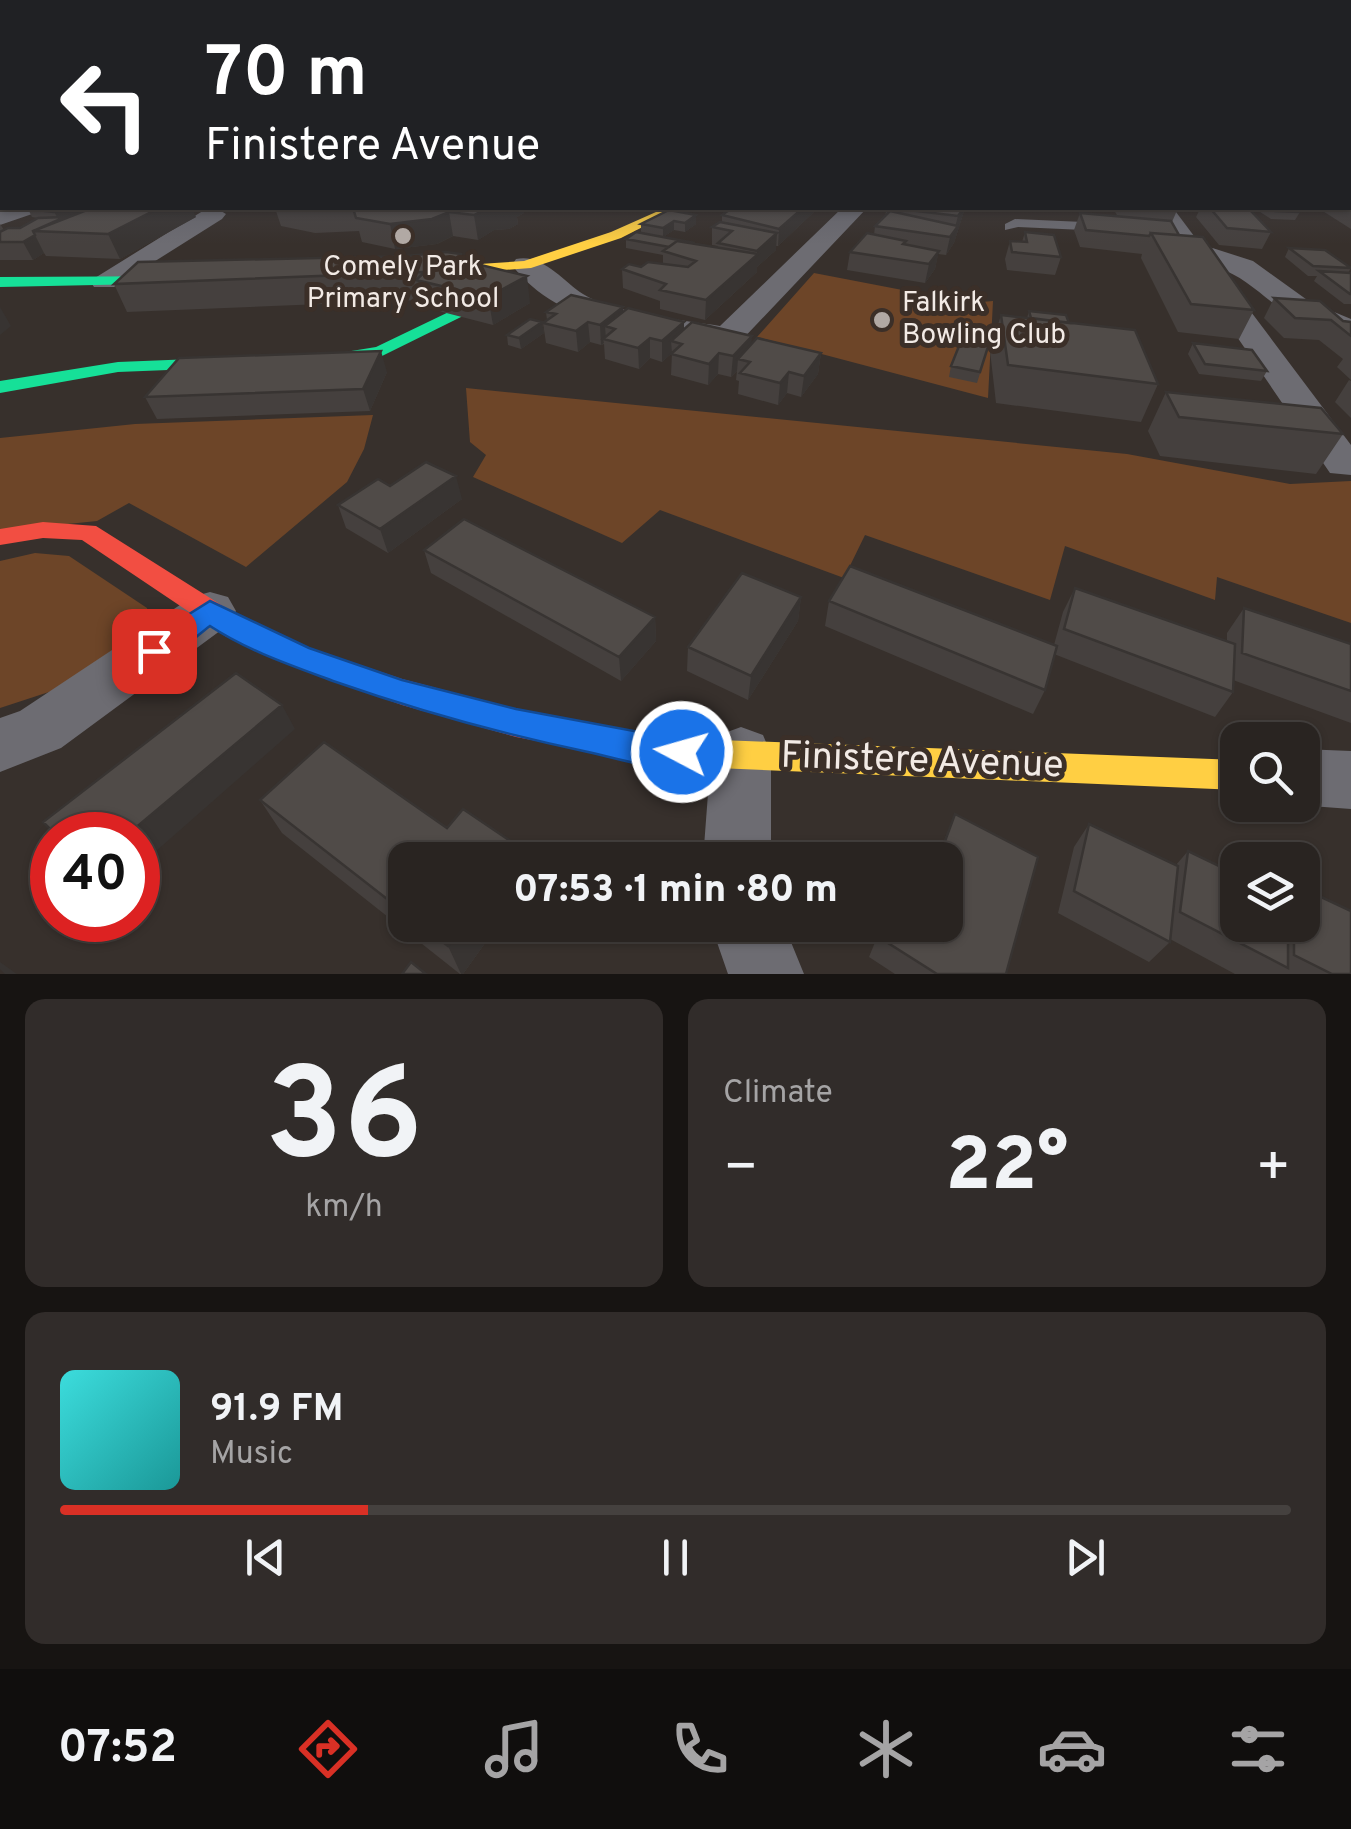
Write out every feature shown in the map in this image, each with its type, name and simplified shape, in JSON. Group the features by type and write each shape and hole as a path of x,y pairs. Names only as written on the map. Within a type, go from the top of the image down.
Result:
{"street":[{"path":"529,280 670,210"},
{"path":"394,273 529,280 576,304 648,324 727,336 853,210"},
{"path":"104,280 214,214"},
{"path":"1173,231 1243,266 1298,308 1351,331"},
{"path":"1173,231 1344,464"},
{"path":"0,282 209,278"},
{"path":"0,387 118,366 366,354 418,335 455,314"},
{"name":"Finistere Avenue","path":"0,537 67,528 87,532 235,628 299,656 402,692 516,723 652,751 1220,774"},
{"path":"0,745 40,730 210,612"},
{"path":"737,842 740,754"},
{"path":"1320,779 1351,780"},
{"path":"754,942 766,974"}],"lane":[{"path":"1010,227 1015,224 1125,229"}],"shaded area":[{"name":"Falkirk Bowling Club","path":"814,273 970,303 993,301 988,398 757,337"},
{"path":"466,388 1127,454 1290,484 1351,481 1351,623 1217,577 1215,600 1065,546 1050,600 865,535 844,578 660,510 622,543 473,477 486,455 470,442"},
{"path":"373,415 364,449 347,482 246,567 129,503 97,521 0,531 0,438 135,424"},
{"path":"35,553 69,556 147,608 151,626 55,690 0,708 0,561"}],"building":[{"path":"87,210 155,210 108,234 33,231"},
{"path":"354,210 484,210 474,215 449,212 432,219 390,224 356,218"},
{"path":"669,210 696,215 685,223 674,221 663,228 641,224"},
{"path":"729,210 801,210 779,229 722,215"},
{"path":"908,210 962,210 958,216"},
{"path":"1212,210 1250,210 1271,232 1227,228"},
{"path":"890,211 958,226 950,237 875,226"},
{"path":"1080,213 1171,221 1179,235 1086,230"},
{"path":"65,217 33,231 35,235 23,242 0,242 0,232 8,228 20,228 38,218"},
{"path":"720,222 777,233 757,251 718,243 732,231 712,227"},
{"path":"636,232 695,243 677,241 669,247 626,239"},
{"path":"1025,232 1054,235 1061,257 1012,252 1010,241 1027,242"},
{"path":"867,233 939,251 929,264 850,252"},
{"path":"1151,233 1203,237 1254,310 1191,304"},
{"path":"677,241 758,254 706,300 660,290 666,284 622,269 629,264 641,267 648,262 688,267 696,261 663,251"},
{"path":"1289,248 1325,250 1351,268 1313,266"},
{"path":"461,254 460,260 527,276 488,297 416,280 425,272 114,284 138,262"},
{"path":"1319,271 1351,273 1351,294 1350,294"},
{"path":"571,295 623,307 600,325 588,322 576,331 543,323 556,314 546,312"},
{"path":"1274,298 1320,301 1343,321 1351,322 1351,336 1331,320 1295,318"},
{"path":"628,308 684,322 662,341 650,338 638,348 603,339 615,329 605,326"},
{"path":"1029,311 1066,315 1069,323 1031,318"},
{"path":"1001,315 1135,330 1158,384 1008,365"},
{"path":"530,319 542,322 519,338 507,335"},
{"path":"692,322 752,336 733,356 719,353 709,364 671,354 682,344 671,341"},
{"path":"967,326 993,331 980,372 951,366"},
{"path":"757,338 821,353 804,376 789,372 780,383 740,373 750,362 738,359"},
{"path":"1193,343 1252,350 1267,371 1205,364"},
{"path":"381,351 363,389 145,397 179,358"},
{"path":"1166,392 1321,408 1343,434 1179,417"},
{"path":"426,462 456,476 380,529 338,505 378,479 390,486"},
{"path":"464,519 655,617 619,657 424,550"},
{"path":"850,566 1057,646 1045,690 829,601"},
{"path":"742,573 801,597 751,676 688,647"},
{"path":"1075,588 1235,644 1233,692 1064,629"},
{"path":"1244,608 1351,644 1351,691 1242,653"},
{"path":"236,673 282,705 154,812 56,812"},
{"path":"324,742 447,828 463,809 512,842 388,842 388,900 260,800"},
{"path":"955,814 1038,857 1006,974 937,974 886,942 963,942 963,842 945,842"},
{"path":"1089,824 1178,866 1170,942 1074,891"},
{"path":"1188,851 1220,866 1220,933 1180,912"},
{"path":"1320,896 1351,911 1351,974 1332,974 1294,955 1294,942 1320,942"},
{"path":"1238,942 1288,942 1288,968"},
{"path":"411,962 426,974 402,974"}],"traffic: fast":[{"path":"0,282 192,279"},
{"path":"0,387 118,367 339,358 380,352 455,314"}],"traffic: slow":[{"path":"418,272 526,265 616,235 670,210"},
{"path":"670,752 1220,774"}],"traffic: jam":[{"path":"0,537 43,530 87,532 235,628 299,656 402,692 516,723 670,752"}],"place":[{"name":"Comely Park Primary School","path":"403,236"},
{"name":"Falkirk Bowling Club","path":"882,320"}],"route":[{"path":"154,651 210,612 235,628 299,656 402,692 516,723 652,751 682,752"}]}
